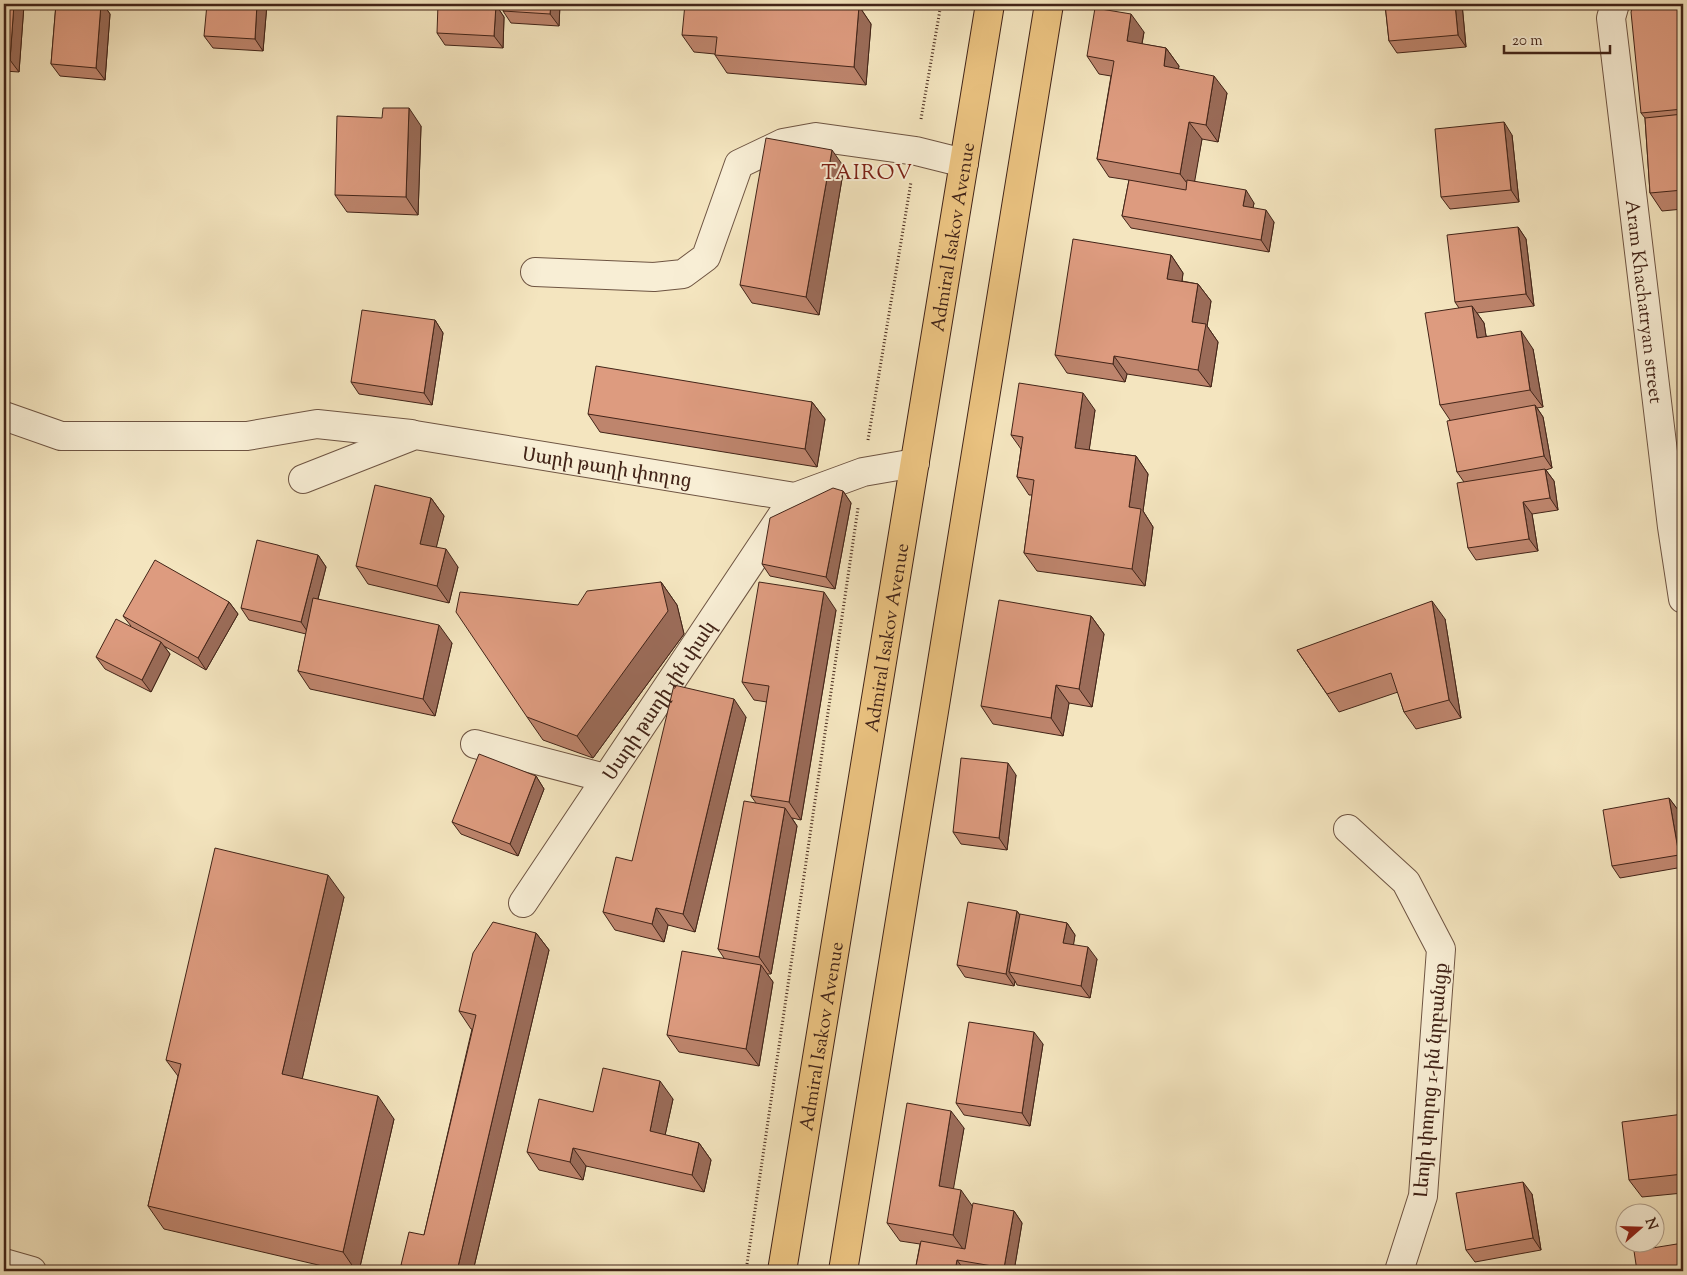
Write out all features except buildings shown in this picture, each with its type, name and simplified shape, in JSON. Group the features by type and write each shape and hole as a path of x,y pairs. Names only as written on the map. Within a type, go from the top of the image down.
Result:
{"highway":[{"name":"Admiral Isakov Avenue","path":"782,1271 990,4"},
{"path":"843,1271 1049,4"}],"street":[{"name":"Aram Khachatryan street","path":"1615,4 1611,18 1678,526 1683,600"},
{"path":"535,272 654,277 683,274 706,257 739,164 783,142 816,137 916,151 964,163"},
{"name":"Սարի թաղի փողոց","path":"4,416 61,436 247,436 317,424 415,435 795,497 863,472 915,462"},
{"path":"304,479 415,435"},
{"name":"Սարի թաղի 1ին փակ","path":"523,903 795,497"},
{"path":"476,744 605,778"},
{"name":"Լեոյի փողոց 1-ին նրբանցք","path":"1348,829 1406,882 1441,949 1423,1196 1399,1271"},
{"path":"4,1263 32,1271"}],"path":[{"path":"746,1271 863,472 940,4"}],"district":[{"name":"TAIROV","path":"867,172"}]}
